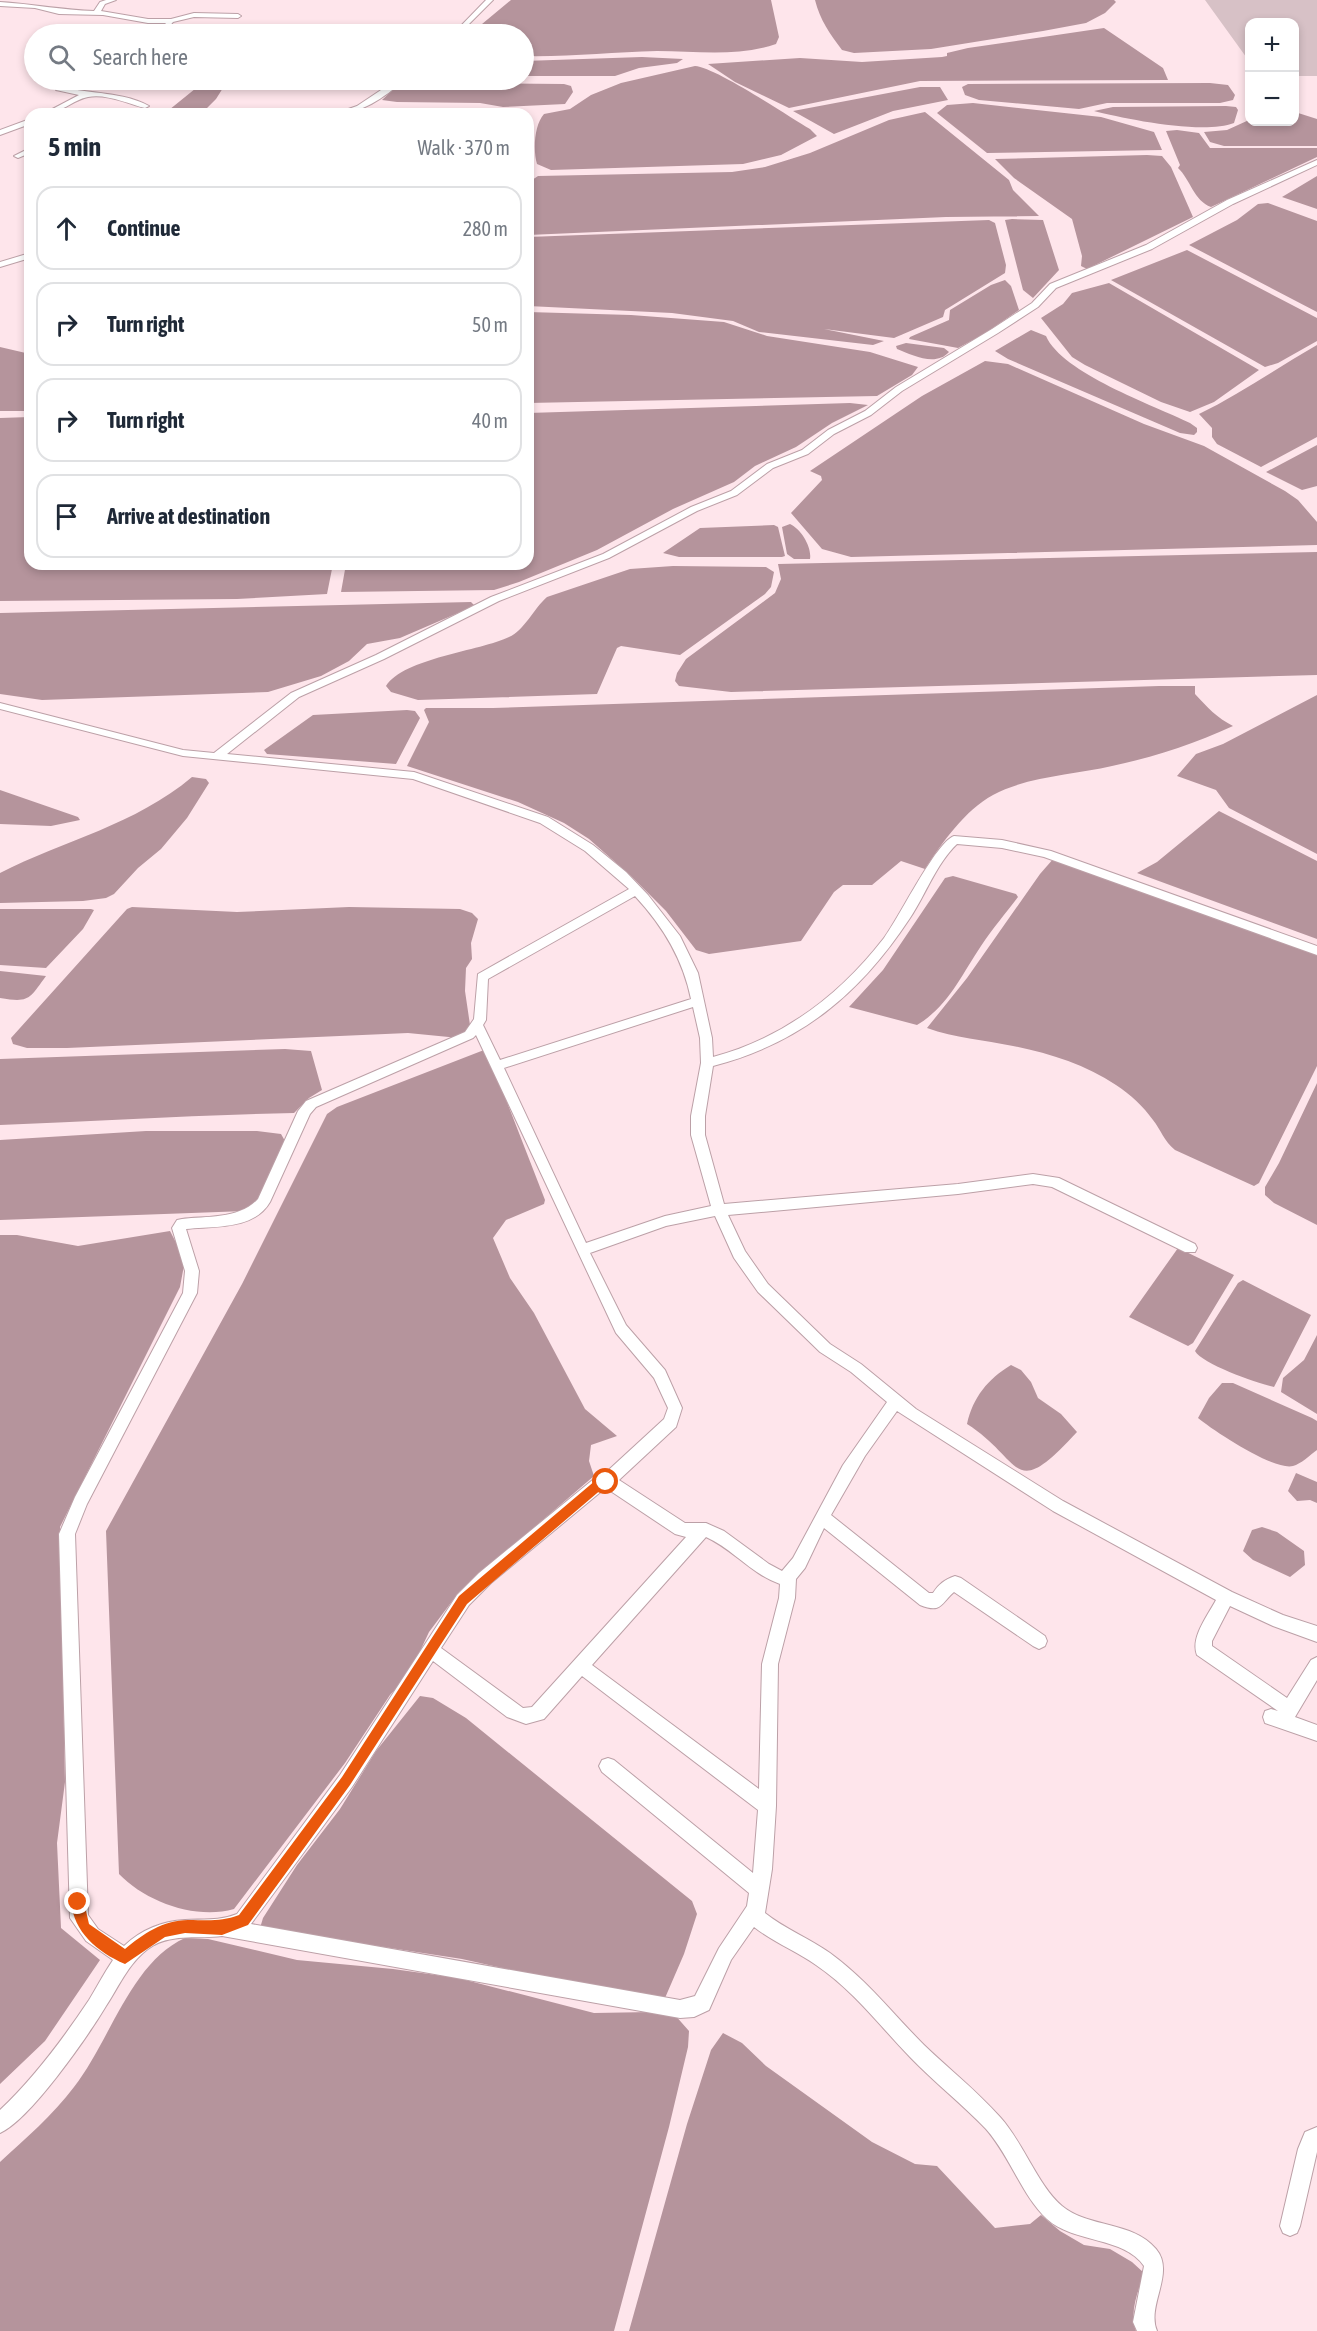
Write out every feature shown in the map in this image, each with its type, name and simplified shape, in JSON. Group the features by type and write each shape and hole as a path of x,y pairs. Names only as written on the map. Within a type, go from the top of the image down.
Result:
{"street":[{"path":"97,12 102,3 113,0"},
{"path":"466,24 490,0"},
{"path":"0,4 35,6 59,12 97,12 148,21 171,21 190,16 238,16"},
{"path":"66,90 85,95 97,94 145,106"},
{"path":"360,108 386,90"},
{"path":"60,108 85,95"},
{"path":"0,133 24,123"},
{"path":"18,156 24,153"},
{"path":"217,756 295,695 380,657 495,600 606,556 694,509 734,493 770,466 805,452 831,432 868,412 899,389 995,331 1035,305 1053,286 1149,247 1230,202 1317,162"},
{"path":"0,265 24,257"},
{"path":"0,706 158,748 217,756 398,772 502,804 562,830 607,862 636,891 674,936 692,973 706,1038 706,1063 698,1116 698,1135 719,1210 739,1254 762,1288 890,1408 962,1447 1048,1500 1226,1597 1279,1621 1317,1634"},
{"path":"706,1063 739,1056 763,1047 805,1023 849,985 882,952 954,840 1002,844 1047,854 1317,951"},
{"path":"222,1928 243,1920 253,1909 346,1781 463,1600 485,1578 600,1484 606,1482 671,1422 675,1408 660,1374 621,1329 478,1026 482,977 636,891"},
{"path":"496,1066 699,1001"},
{"path":"125,1957 85,1928 79,1918 67,1533 80,1502 190,1293 192,1271 179,1228 182,1224 244,1217 256,1210 263,1202 304,1111 311,1104 469,1035 478,1026"},
{"path":"582,1250 665,1221 719,1210 958,1189 1040,1179 1054,1182 1190,1248"},
{"path":"0,2123 40,2082 64,2051 125,1957 146,1939 164,1931 185,1927 222,1928 680,2009 694,2008 702,2003 725,1954 755,1910 763,1869 771,1664 787,1598 788,1576 890,1408"},
{"path":"606,1482 681,1529 688,1532 709,1531 776,1576 788,1576"},
{"path":"822,1517 927,1600 937,1601 946,1588 955,1582 1039,1641"},
{"path":"430,1649 523,1717 538,1713 702,1530"},
{"path":"1226,1597 1204,1640 1203,1650 1281,1716 1317,1733"},
{"path":"1281,1716 1317,1665"},
{"path":"581,1666 767,1806"},
{"path":"608,1766 759,1889"},
{"path":"755,1910 763,1924 815,1953 867,1996 917,2051 993,2123 1029,2172 1042,2198 1055,2213 1068,2221 1136,2244 1149,2256 1154,2265 1143,2322 1147,2331"},
{"path":"1290,2226 1308,2149 1312,2139 1317,2137"}],"shaded area":[{"path":"511,0 771,0 779,37 776,44 747,51 657,51 534,56 534,24 482,24"},
{"path":"815,0 1114,0 1116,2 1105,13 1086,23 931,49 854,53 842,50 823,20"},
{"path":"1205,0 1317,0 1317,76 1299,76 1299,18 1245,18 1245,55"},
{"path":"1104,28 1163,68 1168,80 920,81 789,108 735,82 708,64 800,58 862,62 942,57 947,56 947,53 968,48"},
{"path":"642,57 683,59 677,63 639,68 615,76 534,76 534,61"},
{"path":"695,66 705,68 734,83 810,129 817,136 781,155 743,164 551,170 537,164 535,138 544,114 570,109 591,95 621,83"},
{"path":"1210,83 1228,85 1235,95 1233,100 1220,103 1107,103 1079,109 979,100 965,95 962,87 968,84"},
{"path":"534,84 564,84 571,86 573,92 565,104 503,107 480,103 382,100 393,90 534,90"},
{"path":"920,87 940,87 948,100 893,111 834,134 793,111"},
{"path":"194,90 222,90 207,108 171,108"},
{"path":"973,103 1101,117 1154,132 1162,150 987,153 937,113 947,105"},
{"path":"1113,107 1236,107 1238,110 1234,123 1204,127 1164,124 1094,111"},
{"path":"925,112 1009,180 1013,190 1039,216 946,217 534,235 534,179 538,176 732,172 765,167 810,153 889,120"},
{"path":"1299,113 1317,119 1317,146 1224,146 1210,142 1204,132 1227,130 1245,122 1245,126 1299,126"},
{"path":"1166,131 1199,133 1210,148 1317,148 1317,157 1211,207 1200,200 1178,168 1180,165"},
{"path":"1162,156 1171,167 1193,217 1087,269 1081,266 1082,256 1072,219 1014,178 995,159"},
{"path":"1317,176 1317,209 1282,197"},
{"path":"1268,203 1317,221 1317,312 1189,245 1237,220 1258,204"},
{"path":"989,220 995,223 1006,265 1005,273 945,310 943,317 894,338 824,329 884,341 873,345 759,332 733,321 672,313 534,306 534,237"},
{"path":"1005,220 1043,220 1059,270 1033,298 1023,290"},
{"path":"1187,250 1317,318 1317,341 1278,363 1265,367 1111,280"},
{"path":"1005,280 1011,286 1019,310 984,334 958,348 909,339 949,320 950,310 991,285"},
{"path":"1109,283 1259,370 1214,402 1190,412 1161,402 1085,365 1072,357 1041,318 1063,304 1072,293"},
{"path":"534,312 631,315 724,322 767,336 870,352 918,367 912,375 877,396 534,403"},
{"path":"1031,330 1046,336 1055,350 1089,375 1110,387 1190,423 1197,428 1197,432 1194,435 1180,433 1008,359 995,351"},
{"path":"906,343 944,348 949,352 938,359 924,358 897,349 896,346"},
{"path":"1317,345 1317,437 1261,467 1217,444 1212,437 1212,428 1199,414"},
{"path":"0,347 24,353 24,411 0,411"},
{"path":"985,361 1008,364 1144,424 1204,446 1298,500 1317,522 1317,545 851,557 822,549 791,513 822,480 821,476 810,471 922,396"},
{"path":"850,403 868,405 832,423 796,447 755,466 734,482 673,509 597,550 519,582 494,590 341,592 345,570 534,570 534,413"},
{"path":"24,417 24,570 332,570 327,594 237,599 0,601 0,418"},
{"path":"1317,445 1317,486 1302,490 1266,472"},
{"path":"790,524 805,539 810,559 794,559 787,554 782,527"},
{"path":"774,525 778,527 785,556 782,557 679,557 663,553 700,528"},
{"path":"1317,552 1317,675 731,692 679,686 675,681 686,659 775,593 781,579 778,564"},
{"path":"673,566 766,567 774,572 771,587 765,594 680,655 621,646 617,648 597,694 418,700 391,692 386,686 395,676 409,668 509,637 524,625 547,597 630,569"},
{"path":"471,602 474,605 465,610 400,638 367,644 349,661 321,676 268,692 42,700 0,694 0,613"},
{"path":"1195,686 1195,694 1217,716 1233,726 1189,744 1143,758 1036,780 993,795 964,818 925,869 901,861 872,885 843,885 834,892 801,941 709,954 696,950 666,911 632,877 589,839 564,823 518,802 407,766 429,722 424,710 426,708 493,708"},
{"path":"1317,695 1317,854 1229,808 1216,790 1177,776 1196,754 1223,744"},
{"path":"415,711 420,718 396,764 267,754 264,750 313,715"},
{"path":"192,777 206,779 209,783 187,818 161,849 138,868 114,894 106,898 83,901 0,903 0,873 147,808"},
{"path":"0,790 78,817 80,820 51,826 0,824"},
{"path":"1219,811 1317,861 1317,939 1137,873 1157,862"},
{"path":"1054,858 1196,912 1317,953 1317,1066 1259,1183 1254,1186 1175,1150 1136,1101 1116,1085 1092,1071 1040,1052 959,1037 927,1028 967,978 1040,874"},
{"path":"953,876 1016,894 1018,897 985,940 946,999 928,1018 917,1025 849,1007 883,970 945,878"},
{"path":"132,907 237,912 349,907 460,909 472,913 478,919 471,943 472,959 466,968 465,991 470,1025 467,1034 459,1038 408,1033 67,1048 27,1048 13,1044 11,1038 127,909"},
{"path":"0,909 94,910 83,929 46,968 0,965"},
{"path":"0,971 46,976 32,994 17,1000 0,998"},
{"path":"285,1049 311,1051 322,1090 309,1098 294,1113 0,1125 0,1059"},
{"path":"484,1050 545,1200 544,1204 506,1220 493,1238 510,1278 534,1313 585,1409 617,1436 591,1445 589,1461 594,1476 459,1592 429,1632 409,1675 390,1695 345,1763 234,1909 204,1912 172,1906 143,1893 119,1874 106,1531 242,1284 327,1114 337,1107"},
{"path":"1317,1083 1317,1225 1274,1203 1265,1195 1265,1187"},
{"path":"146,1131 257,1131 281,1134 285,1141 256,1205 246,1211 0,1220 0,1140"},
{"path":"170,1231 185,1260 180,1287 60,1527 65,1782 57,1843 61,1928 100,1960 45,2041 0,2084 0,1235 17,1235 78,1246"},
{"path":"1178,1248 1234,1275 1193,1343 1188,1346 1129,1317"},
{"path":"1243,1280 1311,1315 1274,1387 1244,1378 1208,1362 1195,1351 1238,1283"},
{"path":"1317,1335 1317,1414 1281,1392 1283,1378 1304,1360"},
{"path":"1011,1365 1021,1370 1031,1382 1038,1398 1061,1414 1077,1432 1056,1454 1040,1466 1028,1471 1009,1461 967,1424 977,1397 995,1376"},
{"path":"1222,1383 1233,1383 1317,1421 1317,1450 1296,1465 1284,1466 1244,1449 1206,1424 1198,1418 1209,1398"},
{"path":"1296,1473 1317,1482 1317,1503 1310,1500 1297,1501 1288,1491"},
{"path":"1262,1527 1277,1532 1304,1551 1305,1565 1290,1577 1253,1560 1243,1551 1252,1530"},
{"path":"420,1696 433,1698 466,1718 692,1901 697,1914 684,1954 665,1998 583,1986 462,1959 260,1928 263,1918 297,1865 340,1809 376,1751"},
{"path":"185,1938 208,1939 297,1960 458,1978 594,2013 674,2014 689,2031 688,2047 614,2331 0,2331 0,2162 48,2117 74,2087 123,2004 150,1965 166,1949"},
{"path":"723,2033 742,2043 766,2066 872,2142 915,2164 937,2166 995,2228 1030,2224 1041,2215 1060,2231 1084,2245 1110,2249 1132,2262 1144,2273 1134,2309 1136,2331 629,2331 687,2124 711,2050"}],"route":[{"path":"78,1902 79,1918 85,1928 125,1957 146,1939 164,1931 185,1927 222,1928 243,1920 266,1892 346,1781 418,1672 447,1621 463,1600 485,1578 526,1544 600,1484 606,1482"}]}
